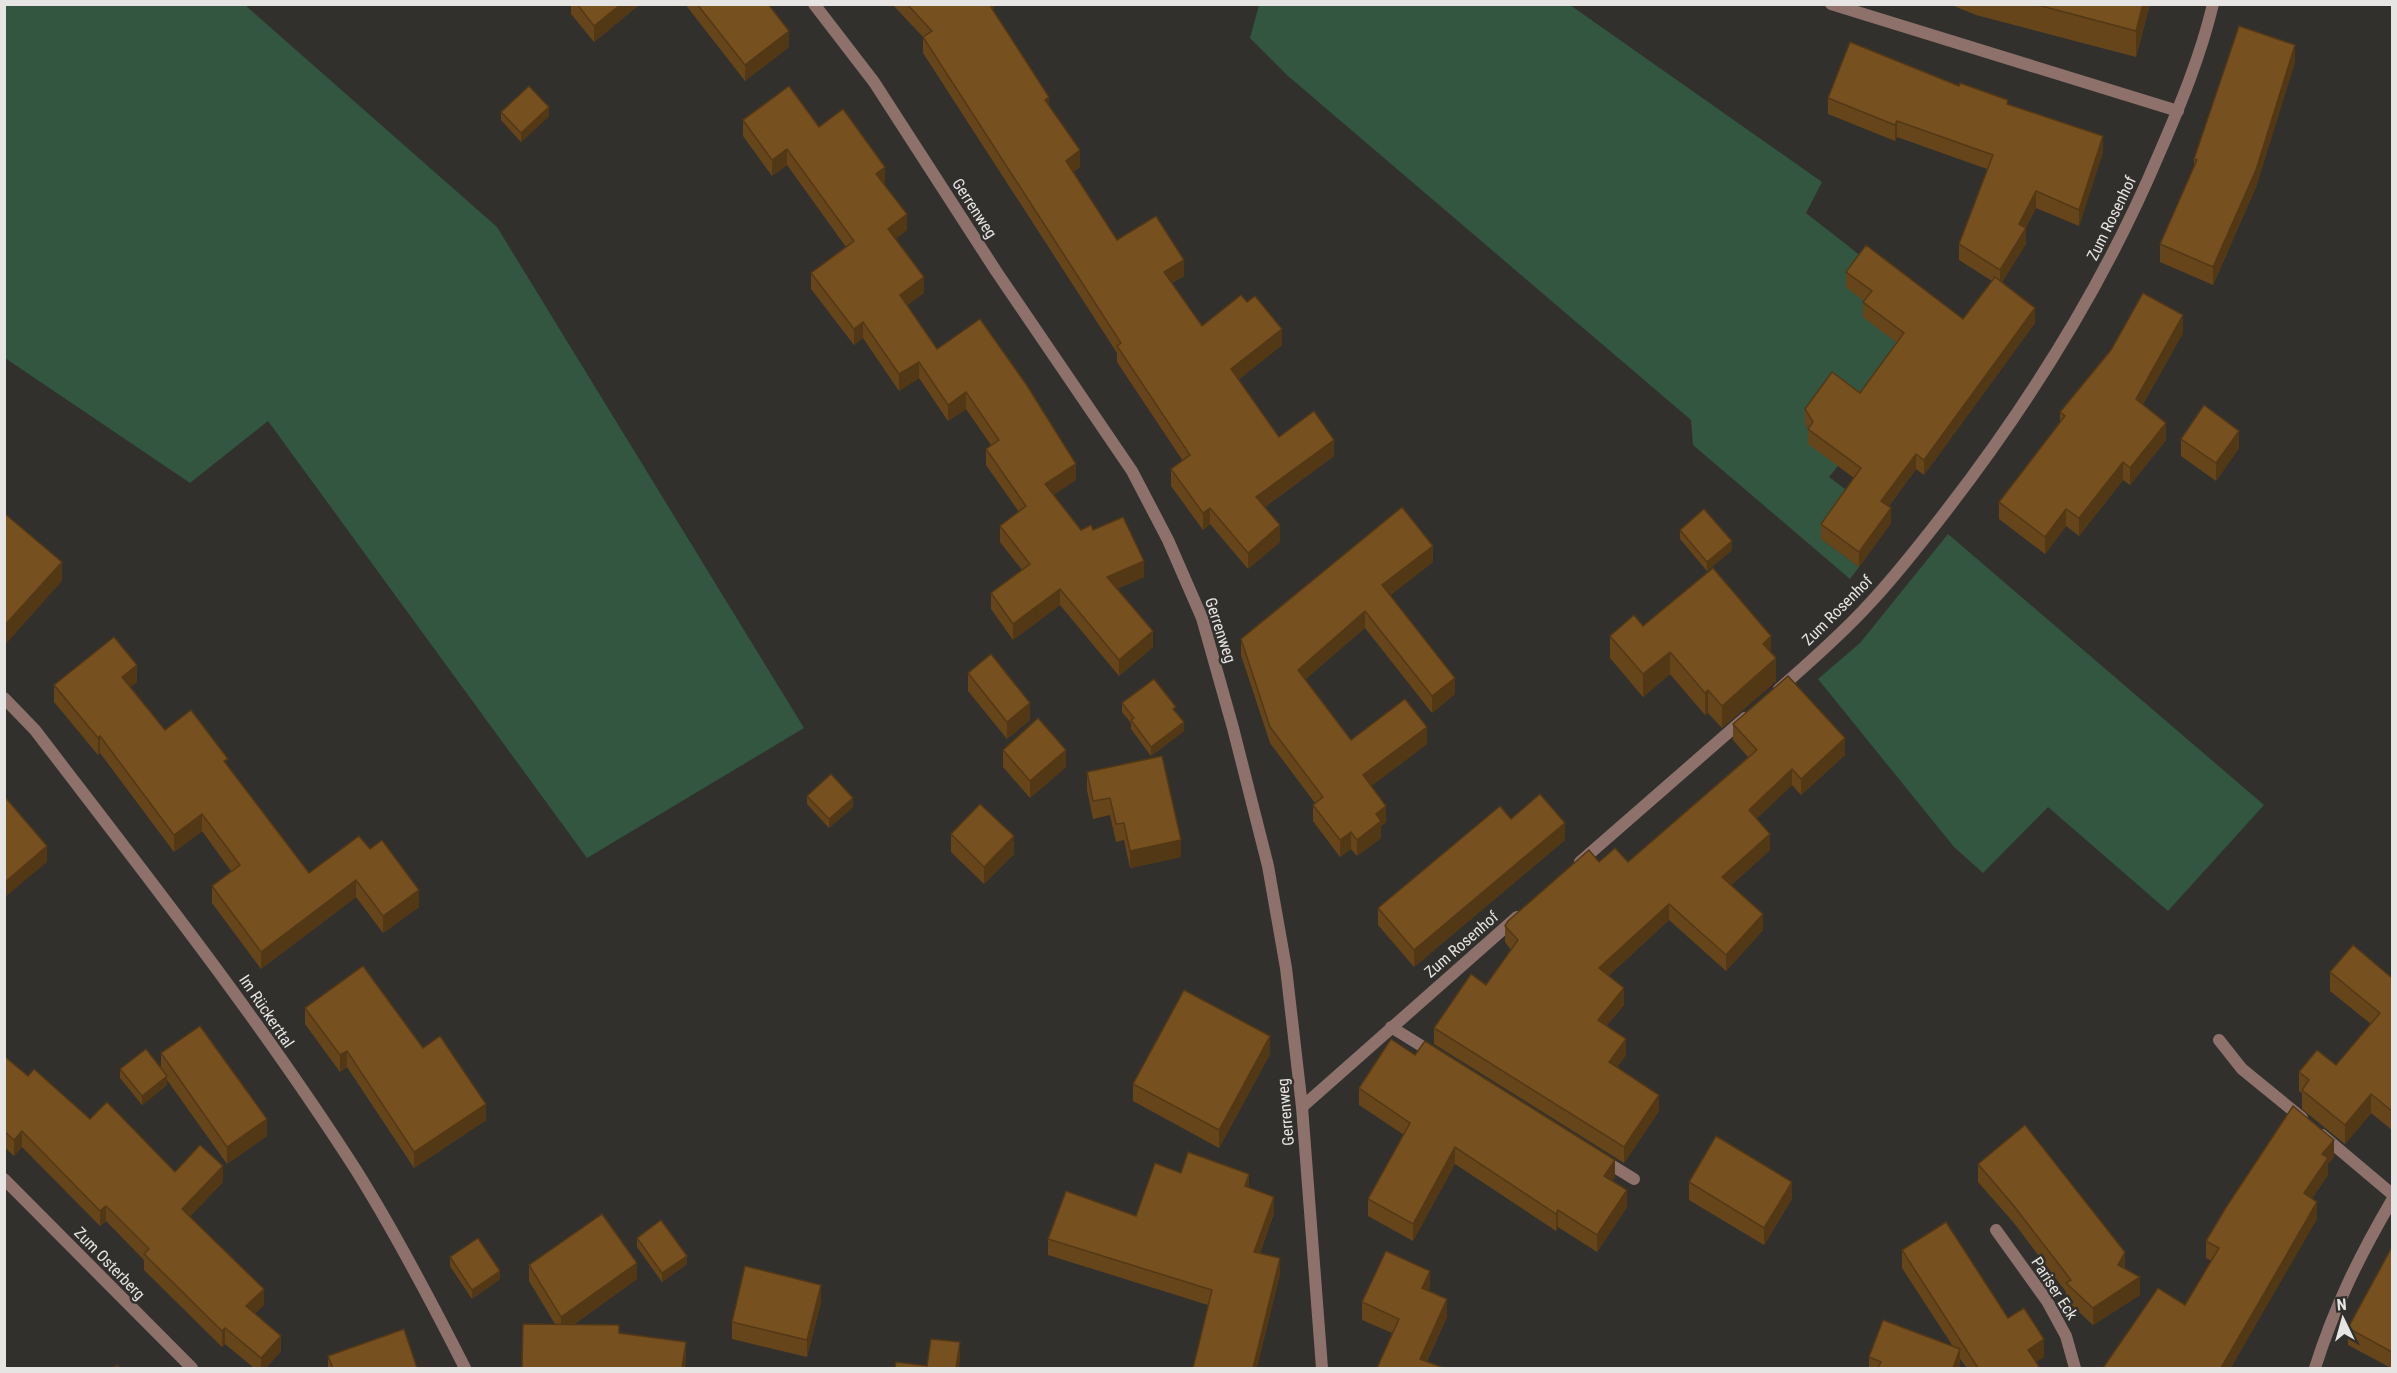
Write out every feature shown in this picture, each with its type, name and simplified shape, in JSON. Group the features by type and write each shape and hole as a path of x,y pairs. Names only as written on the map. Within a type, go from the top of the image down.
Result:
{"street":[{"name":"Gerrenweg","path":"814,4 874,82 996,271 1132,471 1172,550 1202,618 1268,866 1286,968 1302,1107 1322,1368"},
{"path":"1831,4 2178,111"},
{"name":"Zum Rosenhof","path":"1773,694 1870,604 1910,557 1985,459 2056,352 2107,266 2148,180 2178,111 2213,4"},
{"name":"Im Rückerttal","path":"4,698 35,730 238,997 356,1170 417,1273 465,1368"},
{"path":"1570,871 1756,709"},
{"name":"Zum Rosenhof","path":"1302,1107 1525,910"},
{"path":"1391,1027 1442,1059"},
{"path":"2219,1040 2242,1069 2392,1194"},
{"path":"1593,1154 1634,1179"},
{"name":"Zum Osterberg","path":"4,1179 192,1368"},
{"path":"2315,1368 2330,1322 2352,1271 2392,1200"},
{"name":"Pariser Eck","path":"1996,1230 2047,1301 2067,1336 2076,1368"}],"green space":[{"path":"4,5 245,5 497,227 804,728 587,858 268,421 190,483 5,358"},
{"path":"1259,5 1570,5 1822,182 1806,213 1866,260 1872,306 1900,345 1838,466 1829,477 1853,495 1821,539 1859,567 1850,579 1693,445 1691,420 1288,76 1250,38"},
{"path":"1948,534 2264,805 2168,911 2048,807 1983,873 1954,847 1818,679 1860,643"}],"building":[{"path":"577,4 621,4 594,26"},
{"path":"697,4 768,4 789,31 745,65"},
{"path":"907,4 989,4 1049,97 1045,100 1080,150 1066,161 1117,240 1156,216 1184,260 1164,272 1202,326 1241,295 1247,302 1255,296 1282,329 1231,369 1279,437 1314,411 1334,440 1256,497 1280,525 1248,553 1210,508 1203,513 1171,469 1190,455 1117,346 1121,343 923,37 932,31"},
{"path":"2034,4 2143,4 2136,31"},
{"path":"2239,26 2295,45 2256,170 2213,267 2160,244 2197,160 2194,159"},
{"path":"1850,42 1959,86 1960,83 2008,100 2007,104 2103,136 2079,210 2036,191 2019,224 2026,228 2000,270 1959,244 1993,155 1897,121 1895,125 1828,98"},
{"path":"529,86 549,107 521,133 501,112"},
{"path":"789,86 819,127 843,109 885,167 876,174 907,214 888,229 924,277 900,295 937,349 980,319 1026,384 1076,464 1045,484 1081,530 1091,525 1093,530 1123,517 1144,561 1107,577 1153,631 1119,660 1060,589 1013,624 991,593 1030,564 1000,526 1026,506 986,449 999,440 966,392 948,405 919,362 899,374 863,322 854,329 811,273 854,241 787,149 772,160 743,120"},
{"path":"1866,245 1963,319 1995,277 2035,308 1924,460 1916,454 1881,501 1891,508 1859,552 1821,524 1861,468 1808,429 1813,422 1805,409 1832,372 1860,393 1904,333 1863,302 1872,291 1846,272"},
{"path":"2143,293 2183,315 2136,399 2166,423 2130,468 2123,462 2079,518 2066,509 2045,537 1999,502 2065,416 2060,412 2111,350"},
{"path":"2204,405 2239,431 2216,463 2181,439"},
{"path":"1402,507 1433,546 1382,585 1455,678 1432,696 1365,611 1298,670 1351,740 1405,699 1427,727 1363,775 1386,806 1376,814 1381,821 1357,840 1351,832 1340,840 1313,805 1323,797 1270,727 1241,639"},
{"path":"1704,509 1732,541 1707,562 1680,530"},
{"path":"4,513 62,562 4,626"},
{"path":"1713,568 1771,636 1763,644 1776,658 1722,706 1708,690 1705,693 1670,652 1643,674 1610,636 1634,615 1643,626"},
{"path":"114,637 137,665 122,677 165,730 191,710 228,759 224,761 309,873 359,836 370,849 382,840 419,890 383,916 356,880 261,952 212,886 240,865 202,814 174,835 100,736 98,738 54,685"},
{"path":"991,654 1030,703 1007,722 968,673"},
{"path":"1788,676 1845,738 1801,779 1792,769 1749,810 1770,834 1722,877 1763,914 1726,955 1669,904 1599,968 1624,988 1598,1020 1626,1039 1609,1062 1659,1095 1624,1147 1434,1028 1471,974 1486,985 1518,940 1505,926 1508,921 1589,850 1599,862 1615,848 1628,862 1757,750 1733,724"},
{"path":"1154,679 1176,707 1173,709 1184,722 1151,747 1131,720 1134,718 1122,703"},
{"path":"1038,718 1066,750 1030,781 1003,750"},
{"path":"1162,756 1181,840 1130,851 1124,823 1116,824 1110,798 1093,801 1087,772"},
{"path":"831,774 853,798 829,819 807,796"},
{"path":"1540,794 1565,823 1414,950 1378,908 1500,806 1511,819"},
{"path":"4,796 47,846 4,883"},
{"path":"980,804 1014,836 984,867 951,834"},
{"path":"2353,945 2392,978 2392,1111 2371,1094 2345,1125 2302,1090 2309,1080 2299,1072 2317,1050 2336,1065 2380,1013 2330,972"},
{"path":"363,966 423,1048 440,1036 486,1104 414,1152 347,1051 340,1055 305,1008"},
{"path":"1184,990 1270,1036 1219,1130 1133,1084"},
{"path":"200,1026 267,1119 227,1147 161,1053"},
{"path":"1391,1039 1415,1055 1425,1041 1615,1160 1604,1176 1627,1190 1597,1235 1558,1210 1556,1214 1455,1147 1413,1224 1368,1199 1410,1123 1359,1088"},
{"path":"146,1049 167,1076 142,1096 120,1069"},
{"path":"4,1056 28,1076 34,1069 90,1119 107,1102 175,1172 200,1145 223,1166 182,1209 264,1289 246,1306 281,1336 261,1358 225,1328 222,1331 144,1254 149,1249 106,1206 100,1211 22,1131 14,1140 4,1131"},
{"path":"2293,1106 2334,1140 2322,1154 2328,1158 2304,1193 2317,1202 2221,1368 2103,1368 2158,1288 2185,1305 2219,1248 2206,1241"},
{"path":"2025,1125 2125,1252 2118,1265 2140,1277 2093,1308 2066,1283 2071,1280 2014,1206 1978,1164"},
{"path":"1716,1136 1792,1182 1764,1228 1689,1182"},
{"path":"1188,1152 1249,1174 1245,1186 1274,1197 1254,1252 1280,1258 1253,1368 1193,1368 1212,1290 1048,1239 1066,1191 1136,1216 1155,1163 1181,1173"},
{"path":"602,1214 637,1263 561,1317 529,1265"},
{"path":"661,1220 687,1256 662,1273 637,1238"},
{"path":"1946,1222 2008,1318 2024,1308 2044,1339 2028,1350 2040,1368 1978,1368 1902,1250"},
{"path":"478,1238 500,1271 472,1290 450,1257"},
{"path":"2392,1247 2392,1352 2348,1328"},
{"path":"1386,1251 1430,1271 1422,1288 1447,1299 1420,1359 1444,1368 1377,1368 1399,1319 1362,1302"},
{"path":"745,1266 821,1285 807,1340 732,1322"},
{"path":"1883,1320 1960,1349 1953,1368 1878,1368 1881,1362 1869,1357"},
{"path":"523,1324 619,1325 619,1333 686,1342 682,1368 522,1368"},
{"path":"404,1329 417,1368 333,1368 328,1356"},
{"path":"931,1339 960,1342 956,1368 895,1368 896,1362 927,1366"}]}
